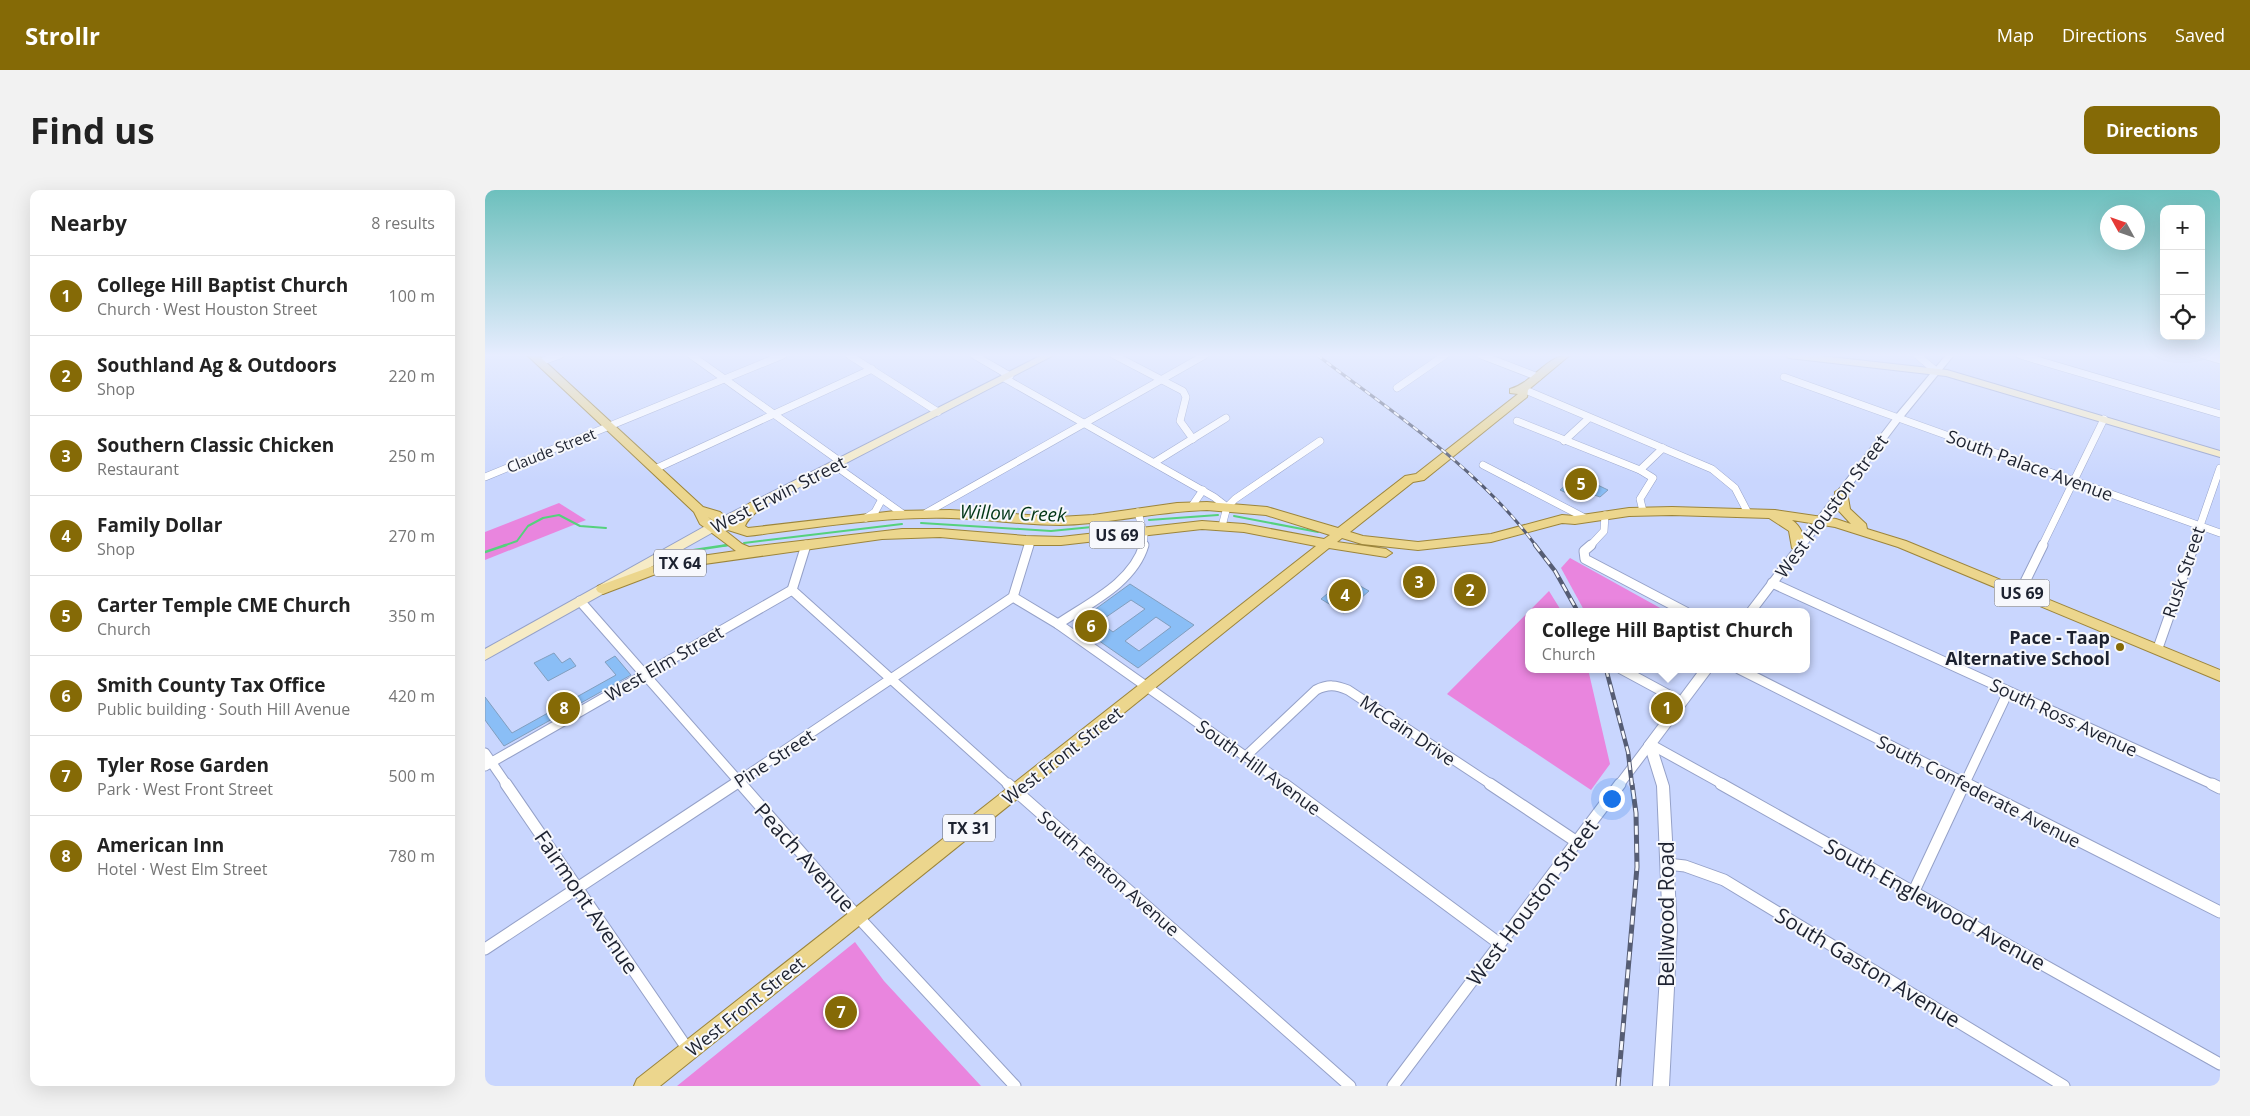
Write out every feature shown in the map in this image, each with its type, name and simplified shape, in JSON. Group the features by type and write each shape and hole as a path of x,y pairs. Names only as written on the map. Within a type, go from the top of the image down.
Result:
{"main road":[{"name":"US 69","path":"577,397 699,510 704,521 742,531 754,532 903,514 957,514 1059,521 1192,506 1227,507 1281,515 1339,534 1372,542 1418,546 1465,542 1503,535 1562,519 1580,519 1605,515 1643,512 1768,514 1820,520 1869,532 2158,648 2220,676"},
{"name":"West Erwin Street","path":"485,655 718,524 968,397"},
{"name":"West Front Street","path":"644,1086 1325,545 1409,479 1420,477 1520,397"},
{"path":"2025,397 2220,454"},
{"path":"1841,492 1841,504 1845,514 1869,532"},
{"path":"742,531 739,526 741,520 758,504"},
{"path":"907,533 921,513"},
{"path":"1365,514 1363,532 1372,542"},
{"path":"1768,514 1785,521 1796,530 1799,536 1798,548"},
{"name":"US 69","path":"718,524 743,549 761,551 907,533 949,534 1030,541 1078,540 1184,526 1223,526 1325,545 1387,553 1451,552 1508,542 1567,526 1580,519"},
{"path":"1288,537 1299,545 1301,564"},
{"name":"TX 64","path":"603,588 667,565 761,551"}],"street":[{"name":"Claude Street","path":"485,477 680,397"},
{"path":"752,397 881,499 903,514"},
{"path":"655,469 811,397"},
{"path":"915,397 938,412"},
{"path":"1040,397 1203,490 1227,507"},
{"path":"921,513 960,494 1132,397"},
{"path":"1184,397 1179,421 1193,439"},
{"path":"1541,397 1708,466 1722,476 1737,491 1748,513"},
{"name":"South Palace Avenue","path":"1840,397 2220,534"},
{"name":"West Houston Street","path":"1753,608 1915,397"},
{"path":"2166,397 2220,414"},
{"path":"1155,462 1226,418"},
{"path":"1564,441 1589,418"},
{"path":"2020,592 2104,420"},
{"path":"1517,422 1640,470 1653,478 1640,497 1643,512"},
{"path":"1223,526 1227,507 1320,441"},
{"path":"1640,470 1663,448"},
{"path":"1483,465 1580,519"},
{"name":"Rusk Street","path":"2158,648 2220,468"},
{"path":"1192,506 1203,490"},
{"path":"957,514 952,504 960,494"},
{"path":"866,518 875,512 881,499"},
{"path":"1058,624 1134,568 1142,554 1144,542 1138,512"},
{"path":"1605,515 1607,522 1604,531 1584,551 1583,556 1589,562 1678,608"},
{"path":"1013,597 1030,541"},
{"path":"792,590 806,545"},
{"name":"South Ross Avenue","path":"1772,583 2220,788"},
{"name":"West Elm Street","path":"487,761 645,675 792,590"},
{"name":"South Fenton Avenue","path":"792,590 891,681 1350,1086"},
{"name":"South Hill Avenue","path":"1013,597 1058,624 1246,756 1500,944"},
{"name":"Pine Street","path":"485,949 891,681 1013,597"},
{"name":"Peach Avenue","path":"580,601 857,916 1015,1086"},
{"path":"1628,673 1682,702"},
{"name":"West Houston Street","path":"1393,1086 1704,673"},
{"name":"South Confederate Avenue","path":"1747,673 2220,912"},
{"name":"McCain Drive","path":"1246,756 1316,690 1326,684 1336,684 1348,690 1577,842"},
{"path":"1914,891 2008,692"},
{"name":"Bellwood Road","path":"1650,744 1663,786 1670,929 1661,1086"},
{"name":"South Englewood Avenue","path":"1650,744 2220,1064"},
{"name":"Fairmont Avenue","path":"487,761 578,888 689,1050"},
{"name":"South Gaston Avenue","path":"1667,864 1685,866 1724,880 2064,1086"}],"shaded area":[{"path":"559,503 586,520 485,560 485,532"},
{"path":"1570,558 1660,608 1583,608 1561,568"},
{"path":"1549,591 1560,608 1532,608"},
{"path":"1525,615 1525,673 1589,673 1610,764 1591,790 1447,694"},
{"path":"855,942 884,981 981,1086 677,1086"}],"building":[{"path":"1575,477 1579,479 1581,477 1608,490 1600,497 1580,490 1573,496 1560,490"},
{"path":"1346,578 1369,591 1344,613 1321,599"},
{"path":"1130,584 1194,625 1138,668 1075,624","holes":["1131,600 1145,609 1113,632 1099,622","1156,617 1171,627 1139,651 1125,641"]},
{"path":"554,653 562,663 570,658 576,666 548,681 534,663"},
{"path":"615,656 631,675 504,746 485,720 485,697 512,733 616,675 605,662"}],"waterway":[{"name":"Willow Creek","path":"503,546 517,541 528,526 543,518 559,515 580,526 606,528"},
{"name":"Willow Creek","path":"1149,520 1218,515"},
{"name":"Willow Creek","path":"1234,516 1318,532"},
{"name":"Willow Creek","path":"921,523 1051,531 1133,523"},
{"name":"Willow Creek","path":"744,543 902,524"},
{"name":"Willow Creek","path":"688,551 728,545 722,546"},
{"name":"Willow Creek","path":"485,552 503,546"}],"railway":[{"path":"1374,397 1462,467 1488,491 1536,546"},
{"path":"1535,545 1555,571 1576,608"},
{"path":"1607,673 1628,752 1632,785"},
{"path":"1618,1086 1637,867 1636,813 1632,784"}],"place":[{"name":"Carter Temple CME Church","path":"1581,484"},
{"name":"Southern Classic Chicken","path":"1419,582"},
{"name":"Southland Ag & Outdoors","path":"1470,590"},
{"name":"Family Dollar","path":"1345,595"},
{"name":"Smith County Tax Office","path":"1091,626"},
{"name":"Pace - Taap Alternative School","path":"2120,647"},
{"name":"American Inn","path":"564,708"},
{"name":"College Hill Baptist Church","path":"1667,708"},
{"name":"Tyler Rose Garden","path":"841,1012"}]}
